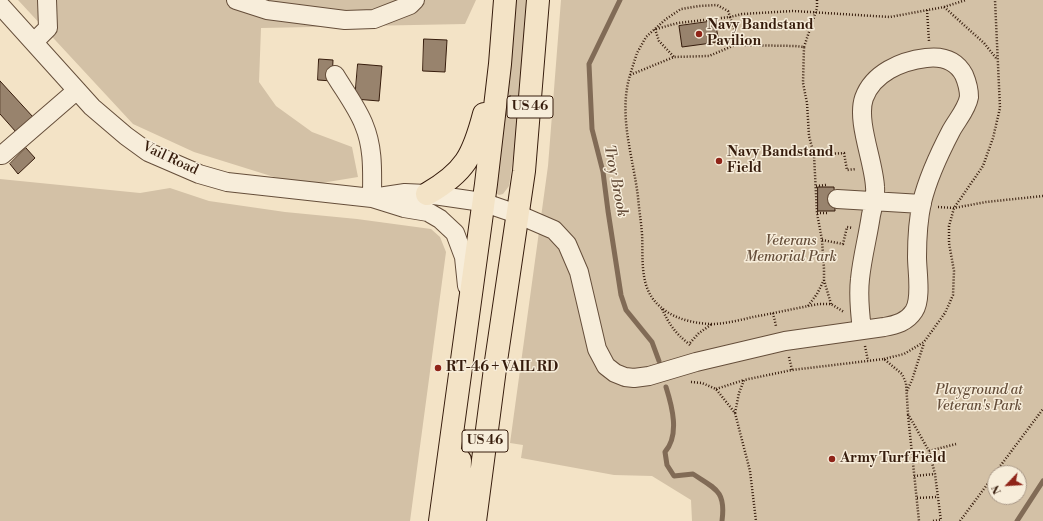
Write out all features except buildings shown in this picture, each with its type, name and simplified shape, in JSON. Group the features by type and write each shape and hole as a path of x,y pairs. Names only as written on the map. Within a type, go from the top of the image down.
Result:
{"highway":[{"name":"US 46","path":"440,521 482,202 488,169 505,0"},
{"name":"US 46","path":"475,521 496,361 524,171 538,0"},
{"path":"427,194 454,176 470,156 478,136 502,41"},
{"path":"456,521 459,500 460,367"}],"street":[{"path":"34,42 48,28 47,0"},
{"path":"236,0 267,10 345,20 374,19 410,5 415,0"},
{"name":"Vail Road","path":"0,5 92,108 148,152 199,174 227,182 372,198 404,208 428,212 440,219 454,233 464,257 469,302"},
{"path":"862,330 859,305 860,280 876,189 862,118 864,98 874,81 892,67 908,61 930,57"},
{"name":"Vail Road","path":"372,198 405,193 427,194 482,202 517,214 554,230 567,244 579,272 597,349 606,366 615,373 625,377 634,378 679,375 710,358 785,341 898,324 907,319 915,310 918,301 917,249 922,204 930,176 952,130 966,106 969,97 968,86 963,74 956,64 947,59 930,57"},
{"path":"335,75 364,125 370,144 373,169 372,198"},
{"path":"1,155 76,91"},
{"path":"837,199 922,204"}],"path":[{"path":"661,308 681,319 713,324 819,304 831,304 824,280 822,240 817,213 814,155 810,141 807,103 803,83 804,47 816,13 817,0"},
{"path":"655,29 678,23 730,17 742,14 792,11 890,17 944,7 966,0"},
{"path":"907,391 924,342 945,313 953,295 954,271 949,243 949,226 954,208 983,166 993,138 1000,108 995,0"},
{"path":"692,348 670,325 661,308 651,296 646,285 642,266 642,232 636,186 627,141 625,113 627,86 637,53 646,37 681,9 717,5 728,11 734,28 735,45"},
{"path":"944,7 984,42 997,58"},
{"path":"927,10 930,57"},
{"path":"655,29 659,41 674,57"},
{"path":"630,75 674,57 709,56 735,45 804,47"},
{"path":"814,155 844,153 847,170"},
{"path":"922,204 954,208 986,202 1043,196"},
{"path":"822,240 843,244 847,227"},
{"path":"808,306 817,294 824,280"},
{"path":"689,344 699,333 713,324"},
{"path":"716,389 744,380 792,370 884,359 904,354 924,342"},
{"path":"884,359 902,374 906,383 919,521"},
{"path":"679,375 716,389 735,413 750,471 756,521"},
{"path":"735,413 739,393 744,380"},
{"path":"1001,465 1043,409"},
{"path":"908,414 930,451 935,474 941,521 933,521"},
{"path":"930,451 956,444"},
{"path":"914,476 935,474"},
{"path":"960,521 987,484"},
{"path":"916,498 937,497"}],"green space":[{"path":"18,0 476,0 465,24 261,28 259,82 276,106 312,132 352,147 358,177 303,186 194,152 133,124"},
{"path":"512,0 527,0 518,125 509,186 503,194 499,195 494,192"},
{"name":"Veterans Memorial Park","path":"561,0 1043,0 1043,521 692,521 691,500 652,476 614,475 521,458 523,445 510,443 548,166"},
{"path":"0,179 140,193 170,188 209,201 285,212 357,219 431,229 440,237 446,252 410,521 0,521"}],"waterway":[{"name":"Troy Brook","path":"620,0 589,64 592,129 603,172 621,295 626,310 652,342 659,361"},
{"name":"Troy Brook","path":"666,387 673,420 672,437 670,445 665,452 667,465 674,476 693,474 708,483 718,492 722,503 722,521"},
{"path":"1017,521 1043,481"}],"place":[{"name":"Navy Bandstand Pavilion","path":"699,34"},
{"name":"Navy Bandstand Field","path":"719,161"},
{"name":"RT-46 + VAIL RD","path":"438,368"},
{"name":"Army Turf Field","path":"832,459"}],"park label":[{"name":"Playground at Veteran's Park","path":"979,400"}]}
